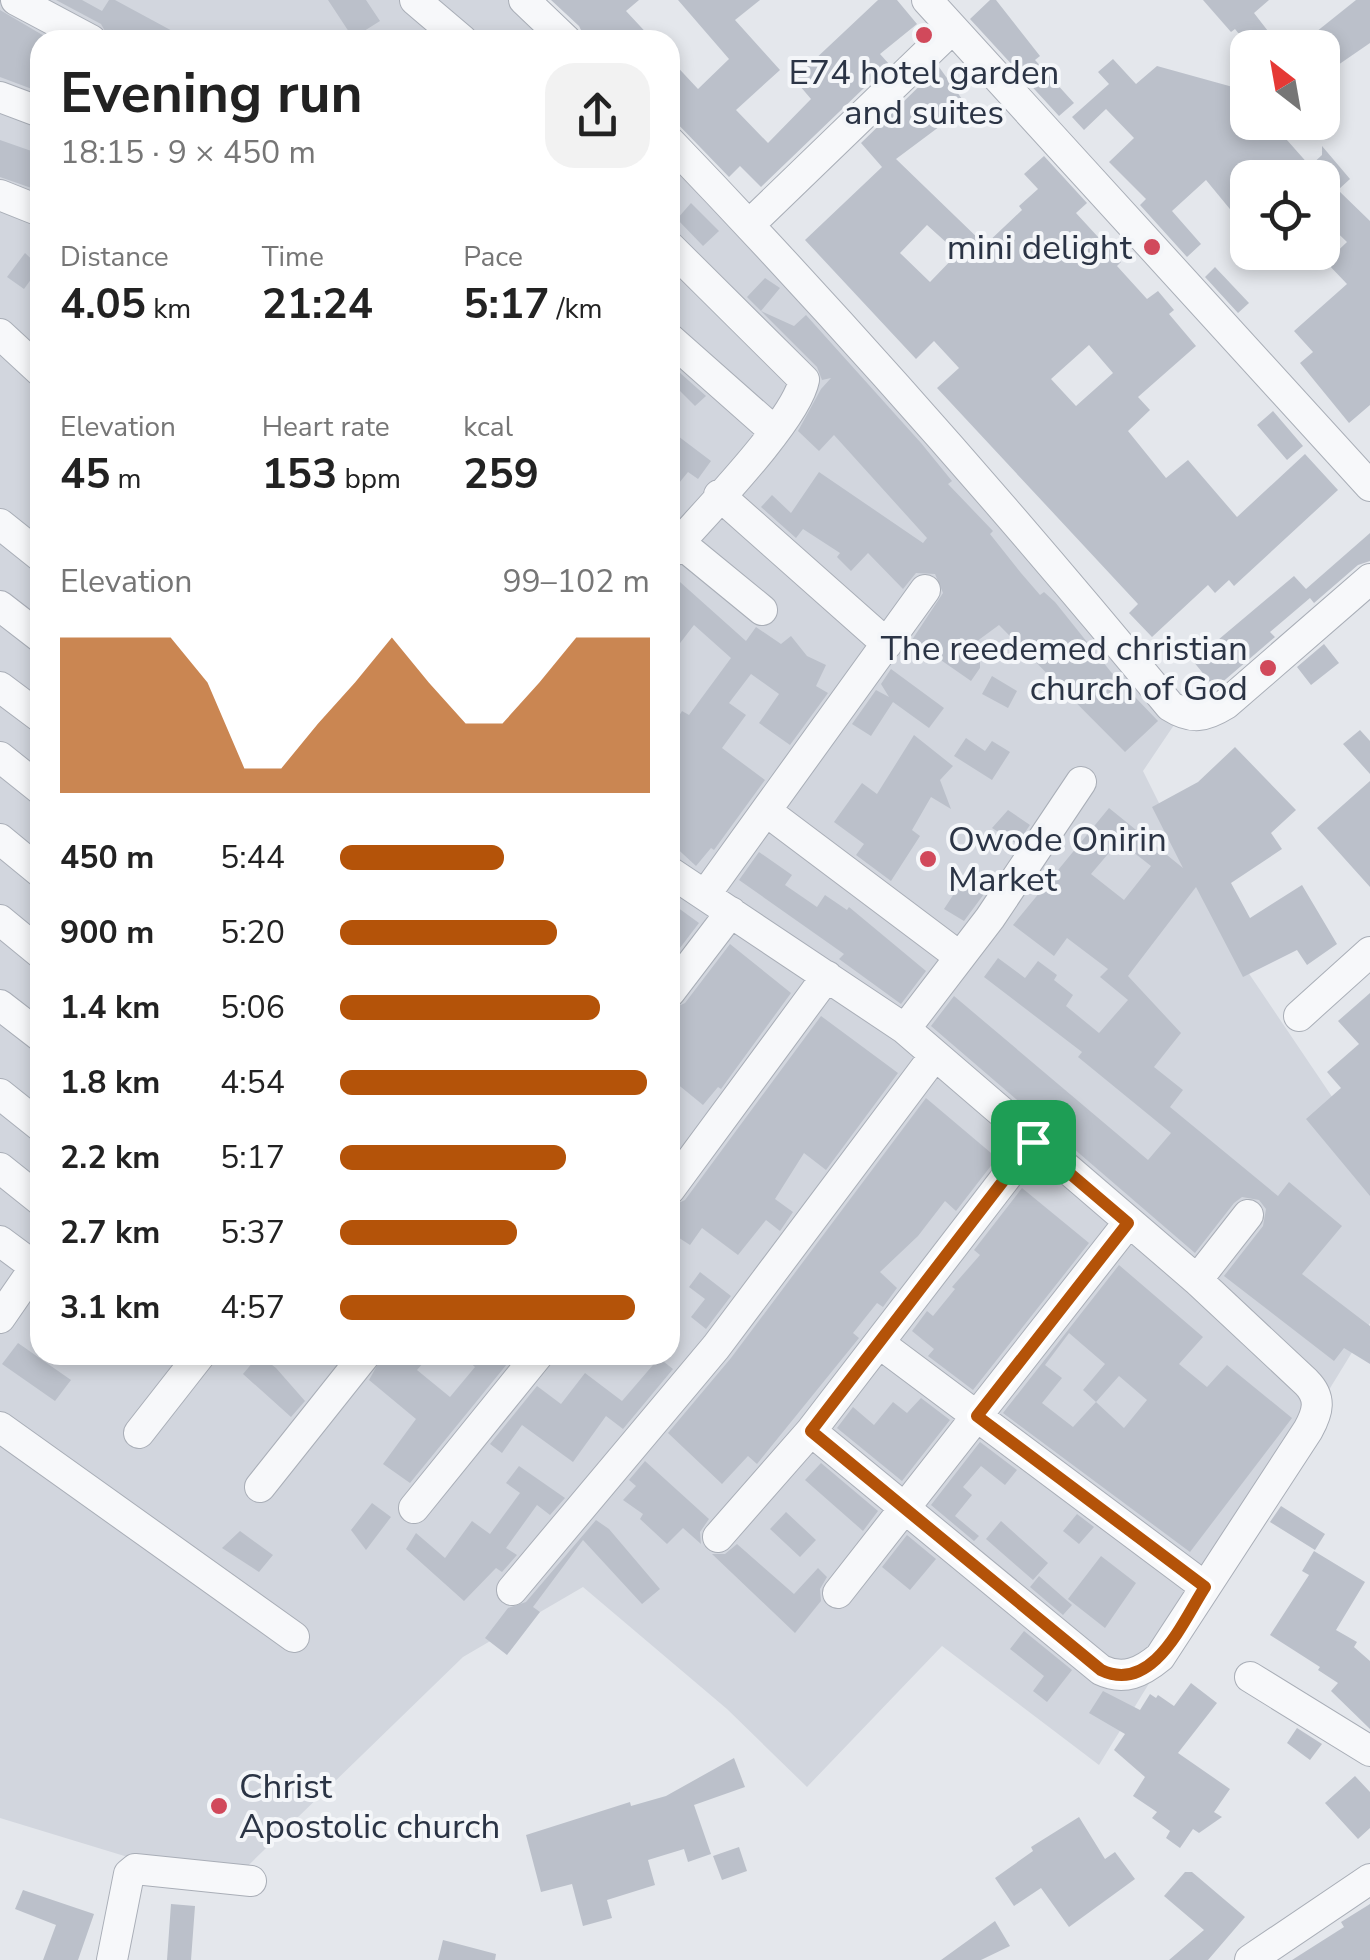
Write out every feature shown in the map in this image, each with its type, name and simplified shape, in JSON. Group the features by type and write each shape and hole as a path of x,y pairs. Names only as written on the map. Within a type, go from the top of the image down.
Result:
{"street":[{"path":"16,0 72,30"},
{"path":"415,0 450,30"},
{"path":"524,0 556,30"},
{"path":"927,0 1370,486"},
{"path":"749,225 952,29"},
{"path":"0,97 30,108"},
{"path":"680,153 1057,568 1170,706 1185,715 1210,714 1226,704 1370,579"},
{"path":"0,194 30,206"},
{"path":"680,258 804,380 802,390 774,431 680,541"},
{"path":"0,334 30,362"},
{"path":"680,348 774,431"},
{"path":"720,494 886,644"},
{"path":"0,524 30,548"},
{"path":"680,551 762,610"},
{"path":"680,974 766,811 925,590"},
{"path":"0,606 30,629"},
{"path":"0,687 30,710"},
{"path":"0,758 30,781"},
{"path":"905,1029 960,958 1081,782"},
{"path":"766,811 960,958"},
{"path":"0,839 30,864"},
{"path":"680,879 905,1029 1197,1280 1306,1382 1318,1402 1308,1430 1160,1657 1143,1671 1124,1676 1110,1674 811,1431"},
{"path":"0,920 30,945"},
{"path":"1299,1016 1370,952"},
{"path":"680,1174 827,976"},
{"path":"0,1006 30,1028"},
{"path":"512,1590 716,1347 934,1055"},
{"path":"0,1094 30,1118"},
{"path":"718,1537 811,1431 1033,1142"},
{"path":"0,1168 30,1192"},
{"path":"1197,1280 1248,1215"},
{"path":"838,1593 1128,1223"},
{"path":"0,1242 30,1259"},
{"path":"0,1318 30,1275"},
{"path":"880,1343 1205,1587"},
{"path":"139,1433 192,1365"},
{"path":"260,1487 357,1365"},
{"path":"414,1508 530,1365"},
{"path":"0,1426 294,1637"},
{"path":"1250,1678 1370,1750"},
{"path":"112,1960 129,1874 135,1870 251,1881"},
{"path":"1250,1960 1370,1879"}],"shaded area":[{"name":"Owode Onirin Market","path":"0,0 532,0 560,30 30,30 30,1365 680,1365 680,161 1174,725 1143,771 1231,947 1370,1153 1370,1323 1099,1765 942,1646 807,1787 727,1709 583,1587 463,1657 226,1887 0,1818"}],"building":[{"path":"56,0 82,0 102,11 109,0 115,0 170,30 104,30 101,24"},
{"path":"328,0 366,0 380,21 366,30 348,30"},
{"path":"551,0 639,0 626,11 644,30 581,30"},
{"path":"678,0 760,0 735,20 780,70 736,110 768,143 811,99 794,79 878,0 897,0 917,24 880,54 889,64 761,187 740,166 729,177 680,126 680,70 698,89 729,59"},
{"path":"990,0 996,0 1040,56 1035,60 1074,103 1059,116 970,19"},
{"path":"1203,0 1269,0 1254,13 1267,30 1230,31"},
{"path":"1356,0 1370,0 1370,43 1340,64 1340,30 1318,30"},
{"path":"0,10 34,30 30,30 30,88 0,77"},
{"path":"1113,59 1136,84 1157,66 1230,86 1230,140 1287,140 1305,160 1230,160 1230,209 1206,180 1172,211 1201,244 1187,257 1140,205 1146,199 1109,162 1134,138 1106,109 1084,130 1072,117 1109,84 1098,72"},
{"path":"939,67 967,106 896,159 985,245 1038,189 1024,174 1044,156 1087,203 1076,213 1121,262 1117,266 1147,299 1158,291 1174,310 1169,314 1196,346 1138,397 1150,410 1128,431 1166,478 1188,460 1237,517 1305,454 1338,490 1234,586 1229,580 1215,593 1208,585 1152,637 1129,613 1138,604 937,388 959,368 934,341 916,359 805,240 882,167 861,143","holes":["927,225 958,253 930,282 900,253","1089,345 1113,373 1076,406 1051,379"]},
{"path":"0,140 30,150 30,188 0,177"},
{"path":"1322,146 1334,160 1317,160 1322,155"},
{"path":"1340,167 1350,179 1340,188"},
{"path":"1340,192 1370,221 1370,405 1349,423 1300,363 1313,352 1294,331 1347,284 1334,270 1340,270 1340,249 1347,242 1340,235"},
{"path":"691,203 719,231 703,246 680,222 680,216"},
{"path":"25,253 30,258 30,281 24,289 7,277"},
{"path":"1215,267 1249,303 1238,313 1205,277"},
{"path":"765,278 780,288 761,311 747,297"},
{"path":"761,311 794,326 806,315 921,443 952,481 948,484 993,531 990,534 1040,595 1044,592 1055,602 1111,672 1158,721 1125,752 999,625 965,650 980,660 980,668 971,681 912,640 943,593 935,574 916,573 903,589 868,553 851,571 837,557 840,553 803,529 796,538 761,507 772,495 791,513 819,472 923,543 927,538 834,435 819,451 798,431 831,378 822,380 817,367"},
{"path":"680,373 706,396 695,406 680,391"},
{"path":"1273,411 1303,446 1287,460 1257,425"},
{"path":"680,438 711,461 698,479 688,472 680,482"},
{"path":"1370,533 1370,561 1358,565 1314,603 1310,598 1270,632 1275,637 1212,691 1207,685 1210,682 1193,661 1294,576 1306,589"},
{"path":"680,582 746,641 756,627 781,644 791,636 807,656 826,665 816,686 828,693 790,745 759,723 779,694 751,674 729,703 746,715 722,748 765,780 714,850 711,848 696,866 680,851 680,714 682,711 689,715 731,658 694,625 680,643"},
{"path":"1324,644 1339,663 1311,685 1297,667"},
{"path":"891,669 944,708 929,728 893,702 871,736 852,724 876,690 889,697 881,684"},
{"path":"992,676 1017,691 1008,708 982,694"},
{"path":"1360,730 1370,741 1370,774 1343,744"},
{"path":"914,735 953,766 940,780 951,809 931,797 912,830 920,836 891,881 856,855 864,844 834,822 862,783 877,794"},
{"path":"966,738 985,751 992,741 1010,752 992,780 954,756"},
{"path":"1235,747 1296,810 1271,833 1282,849 1231,883 1250,918 1302,885 1337,944 1307,965 1297,950 1243,977 1196,887 1128,976 1181,1033 1154,1067 1183,1090 1170,1107 1278,1196 1289,1182 1342,1226 1302,1274 1370,1326 1370,1364 1344,1348 1334,1361 1224,1276 1263,1226 1266,1209 1259,1200 1242,1197 1234,1203 1195,1253 931,1026 954,996 1148,1160 1171,1133 1078,1057 1082,1052 984,977 998,958 1025,978 1038,961 1057,975 1054,980 1073,995 1066,1006 1099,1033 1128,1000 1100,977 1108,969 1067,938 1054,956 1013,925 1109,808 1183,868 1152,807 1198,782","holes":["1119,841 1151,866 1124,900 1091,874"]},
{"path":"1370,781 1370,887 1317,828"},
{"path":"1008,810 1030,825 1017,844 992,828"},
{"path":"759,852 792,875 785,885 817,907 825,895 847,910 849,907 926,971 901,1004 839,959 844,954 739,880"},
{"path":"963,880 984,894 964,921 944,909"},
{"path":"680,909 699,923 680,948"},
{"path":"730,944 791,993 721,1089 718,1087 703,1105 680,1086 680,1005"},
{"path":"1370,993 1370,1196 1306,1119 1341,1088 1327,1072 1359,1044 1338,1021"},
{"path":"821,1016 898,1073 826,1170 804,1153 775,1199 793,1212 780,1231 766,1220 738,1255 702,1228 690,1245 680,1238 680,1202"},
{"path":"926,1098 997,1158 956,1211 945,1201 918,1236 880,1272 897,1288 883,1307 877,1303 853,1333 859,1338 757,1464 748,1456 722,1484 668,1433 731,1358"},
{"path":"1022,1188 1089,1243 973,1390 928,1356 934,1349 912,1331 927,1311 933,1316 955,1289 952,1287 980,1255 974,1250"},
{"path":"1119,1265 1203,1337 1179,1364 1207,1387 1227,1365 1292,1418 1190,1552 1003,1413","holes":["1069,1333 1105,1364 1083,1390 1096,1402 1073,1427 1042,1403 1062,1378 1045,1365","1119,1376 1147,1400 1124,1428 1096,1402"]},
{"path":"700,1272 731,1296 706,1329 691,1317 705,1299 689,1287"},
{"path":"18,1343 30,1351 30,1365 50,1365 71,1380 55,1401 2,1364"},
{"path":"251,1365 272,1365 305,1401 291,1417 243,1374"},
{"path":"377,1365 421,1365 417,1370 450,1397 475,1367 473,1365 506,1365 410,1483 383,1464 416,1419 369,1380"},
{"path":"653,1365 673,1369 623,1429 606,1416 573,1462 522,1425 502,1453 490,1444 537,1386 561,1404 585,1373 622,1401"},
{"path":"921,1398 950,1420 902,1481 837,1428 853,1407 874,1425 893,1402 907,1413"},
{"path":"980,1442 1017,1470 1005,1485 981,1466 963,1487 972,1495 955,1516 979,1536 974,1541 931,1505"},
{"path":"645,1461 709,1519 700,1532 701,1544 683,1528 667,1544 640,1519 643,1514 623,1500 636,1486 629,1480"},
{"path":"821,1463 878,1511 863,1531 805,1480"},
{"path":"519,1466 565,1498 550,1515 537,1505 506,1548 517,1555 502,1572 496,1568 464,1601 406,1549 416,1533 445,1558 472,1521 490,1534 520,1493 506,1483"},
{"path":"372,1503 391,1517 366,1550 351,1530"},
{"path":"1281,1506 1325,1534 1315,1550 1270,1522"},
{"path":"786,1512 816,1540 800,1557 770,1529"},
{"path":"1077,1514 1094,1527 1079,1544 1063,1531"},
{"path":"596,1520 609,1529 660,1589 642,1604 583,1540 533,1607 540,1612 507,1655 485,1638 508,1608 526,1602"},
{"path":"1001,1521 1048,1563 1033,1580 986,1539"},
{"path":"240,1531 273,1555 259,1572 222,1548"},
{"path":"907,1535 936,1559 910,1590 882,1567"},
{"path":"737,1544 794,1594 818,1568 827,1577 820,1589 821,1601 795,1633 712,1554 725,1554"},
{"path":"1314,1551 1365,1582 1336,1630 1357,1642 1354,1647 1370,1661 1370,1729 1331,1691 1338,1683 1270,1635 1309,1575 1302,1571"},
{"path":"1101,1556 1136,1583 1105,1628 1068,1599"},
{"path":"1039,1576 1072,1605 1063,1615 1030,1587"},
{"path":"1024,1631 1072,1670 1047,1702 1033,1691 1044,1676 1010,1649"},
{"path":"1191,1683 1217,1703 1178,1753 1230,1789 1214,1812 1222,1817 1199,1833 1193,1829 1180,1848 1166,1838 1170,1831 1152,1818 1157,1812 1133,1796 1145,1777 1114,1750 1125,1734 1089,1713 1103,1691 1140,1710 1150,1694 1174,1706"},
{"path":"1297,1728 1322,1744 1310,1760 1287,1743"},
{"path":"734,1758 745,1787 694,1805 711,1854 688,1862 684,1849 648,1860 655,1885 607,1900 612,1918 583,1926 572,1884 541,1892 526,1835 630,1802 631,1806 666,1796"},
{"path":"1355,1776 1370,1792 1370,1828 1358,1839 1325,1803"},
{"path":"1079,1817 1105,1859 1115,1852 1135,1879 1069,1927 1041,1888 1014,1906 995,1878 1033,1851 1031,1847"},
{"path":"739,1847 747,1871 722,1880 713,1856"},
{"path":"1185,1872 1192,1872 1245,1917 1208,1960 1169,1960 1204,1930 1164,1896"},
{"path":"23,1890 94,1914 78,1960 43,1960 56,1925 15,1909"},
{"path":"171,1904 195,1906 191,1960 167,1960"},
{"path":"1370,1904 1370,1960 1292,1960 1344,1927 1341,1922"},
{"path":"995,1921 1010,1946 981,1960 941,1960"},
{"path":"443,1940 496,1954 495,1960 438,1960"}],"place":[{"name":"E74 hotel garden and suites","path":"924,35"},
{"name":"mini delight","path":"1152,247"},
{"name":"The reedemed christian church of God","path":"1268,668"},
{"name":"Owode Onirin Market","path":"928,859"},
{"name":"Christ Apostolic church","path":"219,1806"}],"route":[{"path":"1033,1142 1128,1223 977,1416 1205,1587 1160,1657 1143,1671 1124,1676 1101,1670 811,1431 1033,1142"}]}
